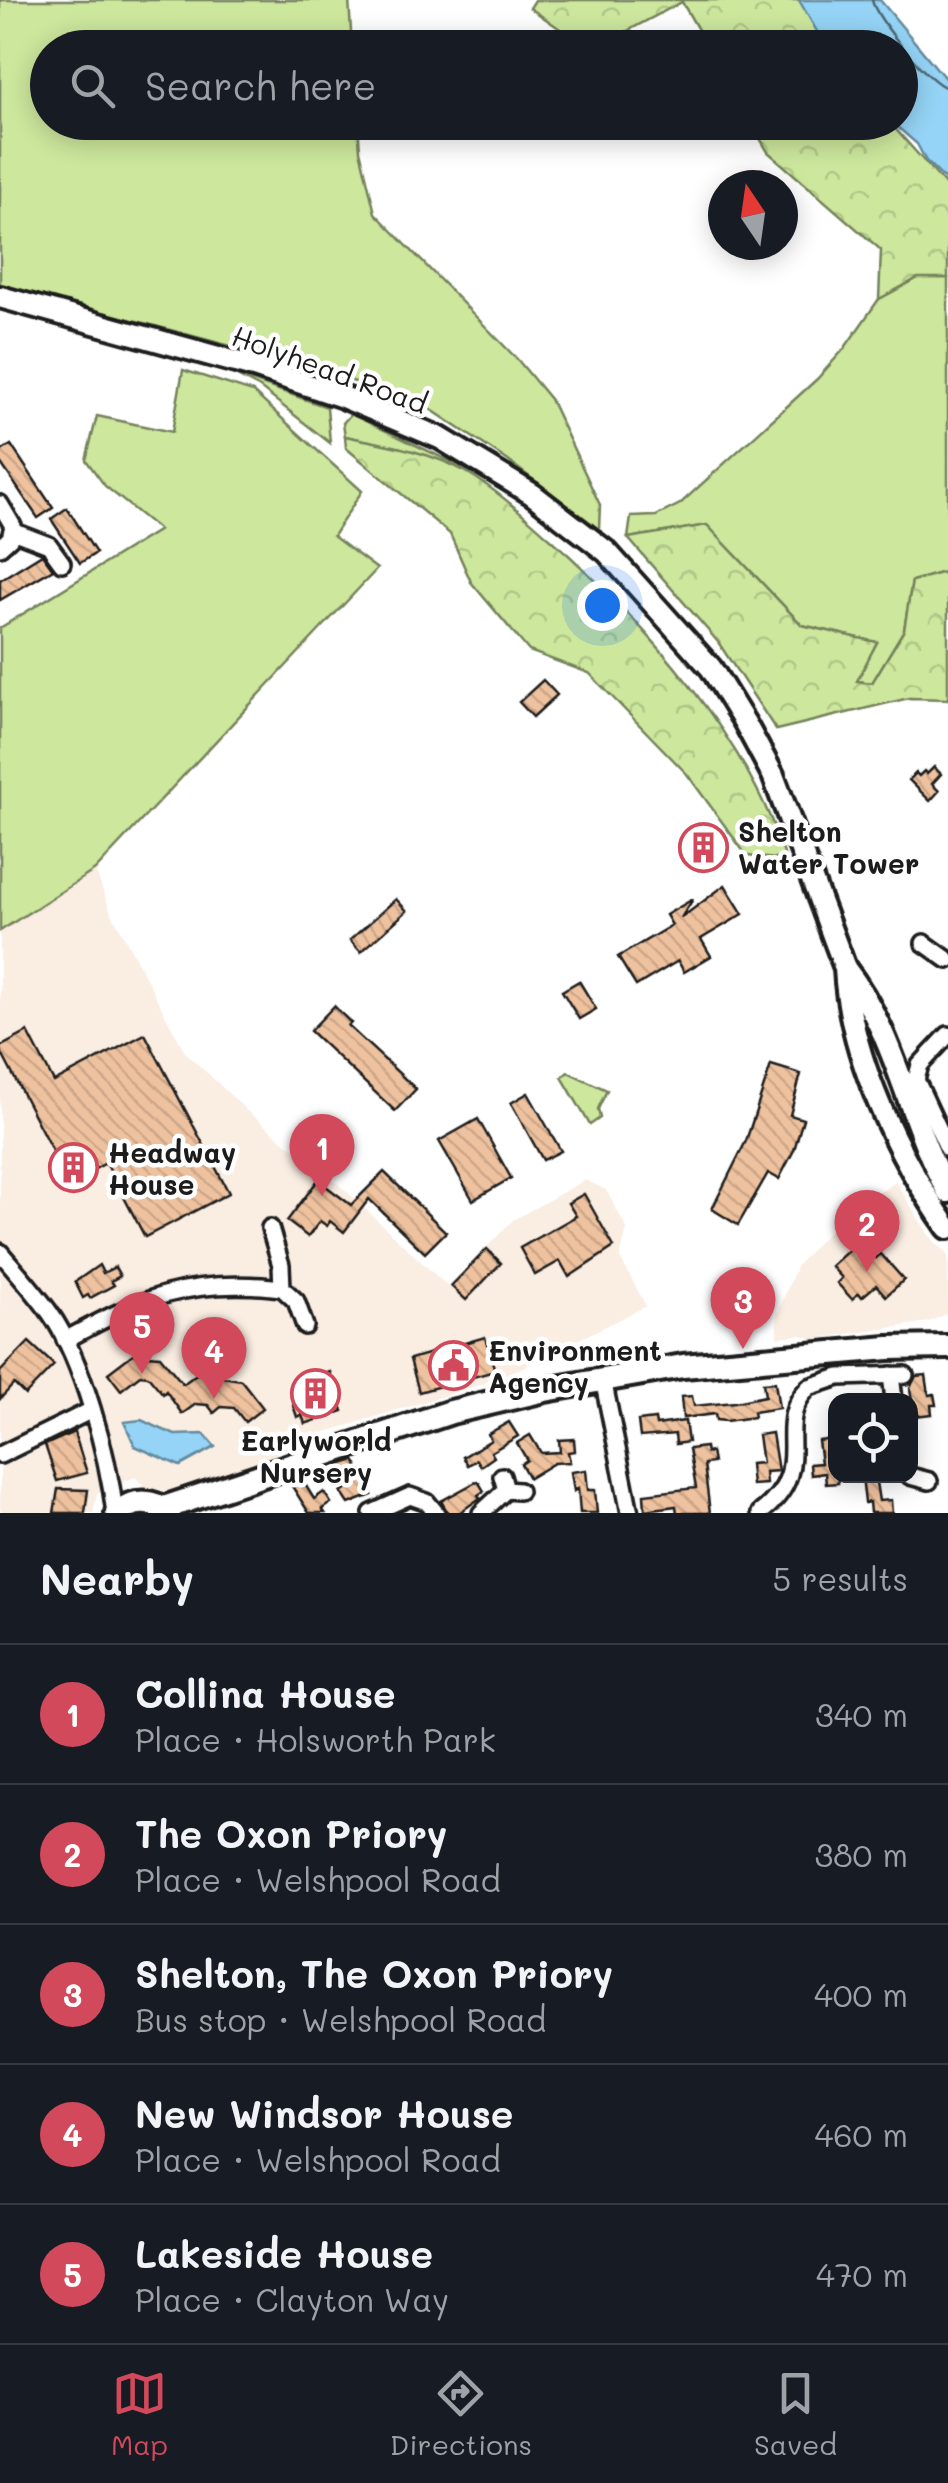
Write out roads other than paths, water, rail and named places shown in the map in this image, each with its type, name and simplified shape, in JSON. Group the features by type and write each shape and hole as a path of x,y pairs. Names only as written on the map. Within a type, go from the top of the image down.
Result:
{"main road":[{"name":"Holyhead Road","path":"0,297 254,367 343,397 440,438 532,494 607,552 711,668 745,723 785,804 845,968 846,1000 882,1109 908,1163 948,1228"},
{"name":"Holyhead Road","path":"845,968 868,997 914,1119 948,1192"},
{"path":"902,1347 948,1333"},
{"path":"123,1509 152,1503 166,1511 451,1412 603,1379 683,1366 902,1347 948,1347"},
{"path":"206,1513 233,1487"}],"street":[{"path":"0,504 12,531 0,548"},
{"path":"12,531 49,545 62,563"},
{"path":"924,943 946,954"},
{"path":"946,1140 916,1080 920,1064 948,1036"},
{"path":"270,1228 281,1265 282,1288"},
{"path":"0,1252 51,1315 65,1340 80,1374 123,1509"},
{"path":"65,1340 129,1306 165,1293 230,1286 282,1288 296,1300 304,1326"},
{"path":"760,1513 789,1482 793,1412 802,1393 828,1379 898,1375 895,1393"},
{"path":"603,1379 630,1513"},
{"path":"0,1455 90,1412"},
{"path":"110,1474 126,1496 123,1509"},
{"path":"918,1480 929,1481"},
{"path":"482,1513 509,1486"},
{"path":"372,1513 410,1496 427,1502 436,1513"}],"water":[{"path":"799,0 880,0 905,30 816,30"},
{"path":"918,46 948,82 948,183 926,161 912,140 918,140"},
{"path":"141,1420 175,1435 204,1434 215,1447 180,1466 135,1446 124,1422"}],"place":[{"name":"Shelton Water Tower","path":"703,847"},
{"name":"Headway House","path":"73,1168"},
{"name":"Collina House","path":"322,1196"},
{"name":"The Oxon Priory","path":"867,1272"},
{"name":"Shelton, The Oxon Priory","path":"743,1349"},
{"name":"Environment Agency","path":"453,1366"},
{"name":"Lakeside House","path":"142,1374"},
{"name":"Earlyworld Nursery","path":"316,1393"},
{"name":"New Windsor House","path":"214,1399"}]}
